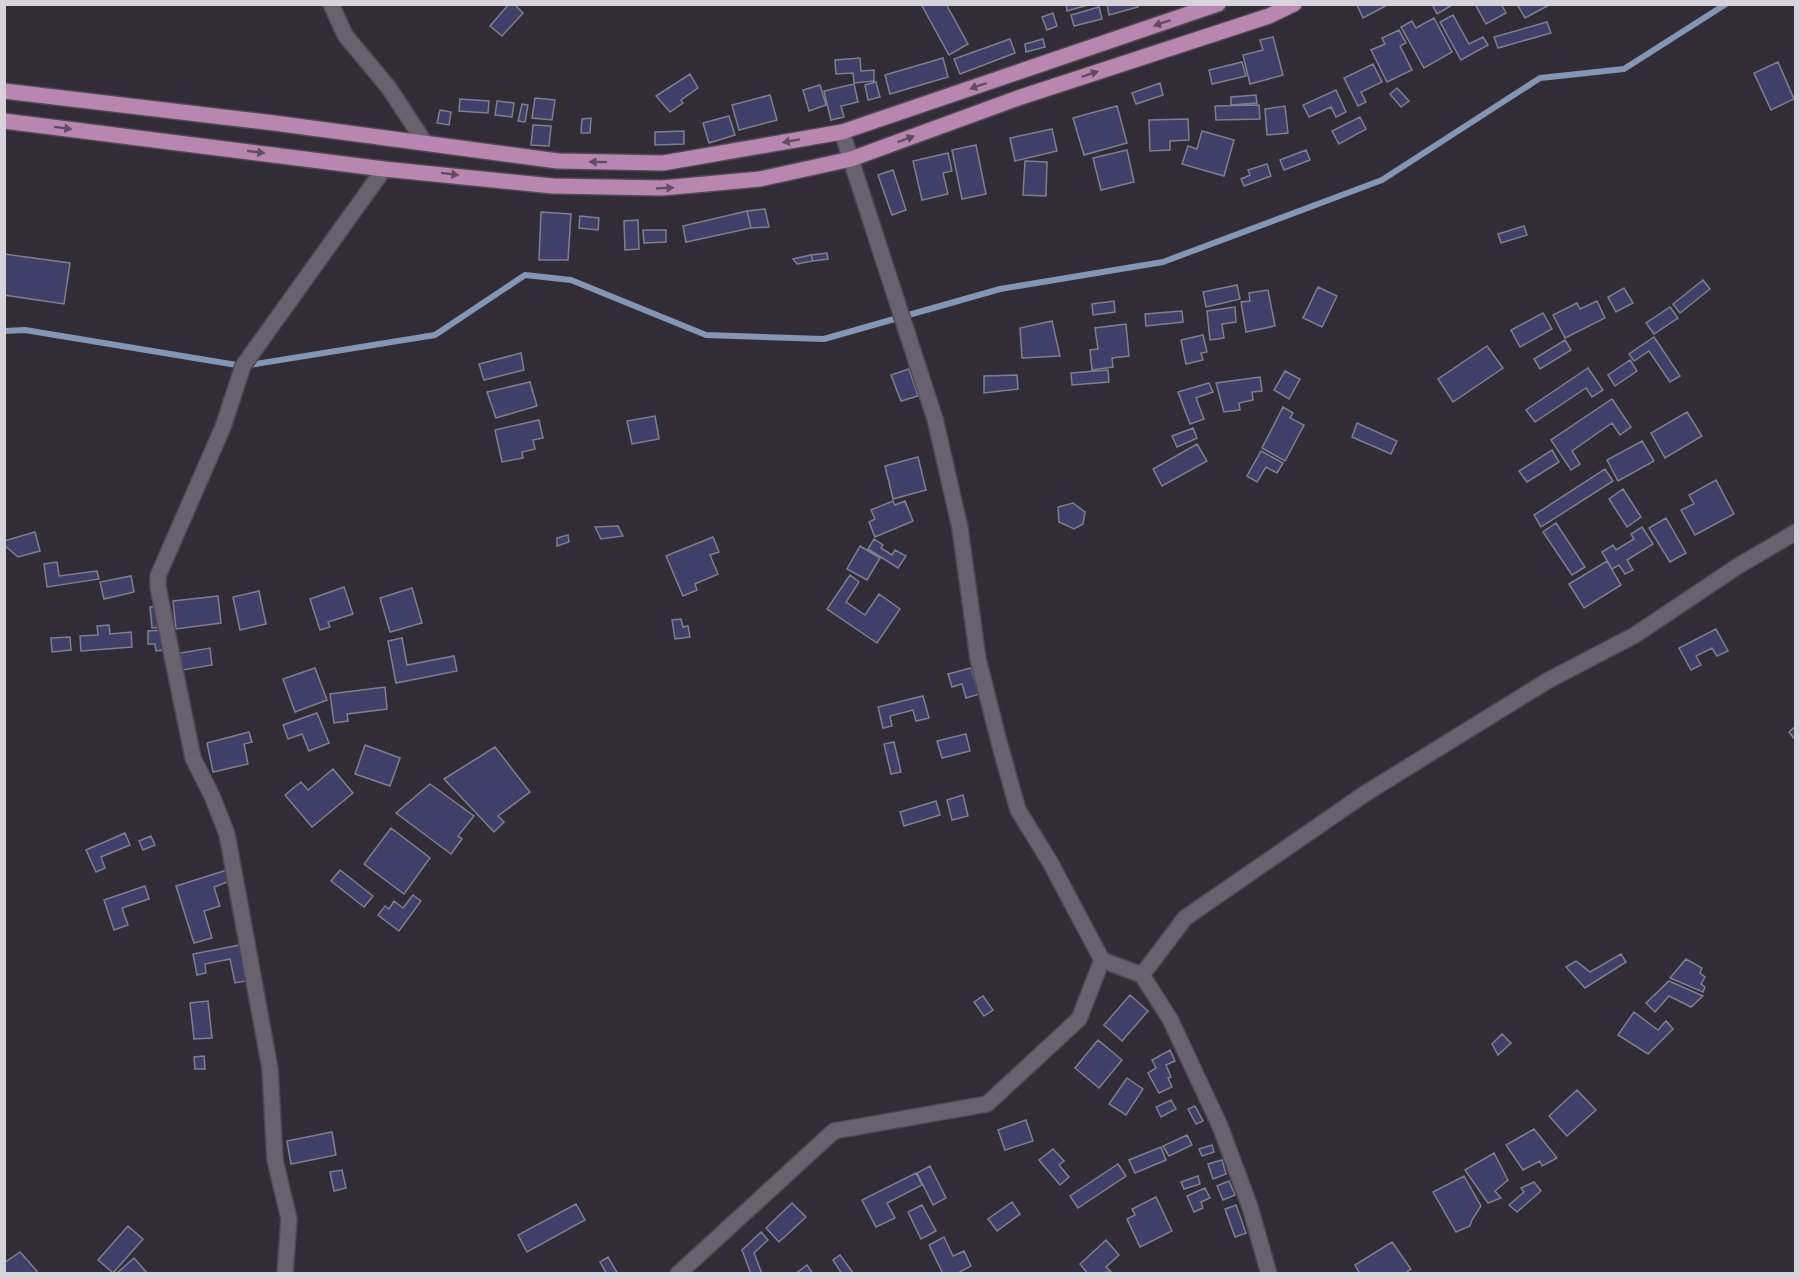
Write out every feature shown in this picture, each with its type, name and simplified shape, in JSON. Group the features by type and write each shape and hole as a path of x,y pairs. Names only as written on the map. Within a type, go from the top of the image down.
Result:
{"main road":[{"path":"4,91 558,161 663,163 842,132 1218,4"},
{"path":"4,121 384,169 422,171 553,186 662,188 760,179 851,159 1021,97 1269,16 1294,4"},
{"path":"422,171 424,143"}],"street":[{"path":"331,4 345,35 389,88 424,143"},
{"path":"842,132 935,419 960,528 978,659 1018,810 1050,862 1102,960 1142,975 1170,1019 1220,1126 1250,1207 1269,1274"},
{"path":"285,1274 289,1219 275,1160 270,1069 227,834 212,796 193,758 158,587 158,576 223,427 243,366 384,169"},
{"path":"1142,975 1185,918 1366,793 1546,681 1635,635 1738,566 1796,532"},
{"path":"678,1274 834,1131 987,1104 1079,1018 1102,960"}],"building":[{"path":"509,4 514,4 523,13 502,36 490,26"},
{"path":"921,4 946,4 968,44 949,55"},
{"path":"1066,4 1091,4 1067,11"},
{"path":"1107,4 1138,4 1138,7 1109,15"},
{"path":"1359,4 1389,4 1363,18 1357,5"},
{"path":"1432,4 1454,4 1437,14"},
{"path":"1475,4 1501,4 1506,13 1486,24"},
{"path":"1517,4 1551,4 1525,18"},
{"path":"1099,7 1102,19 1074,26 1071,15"},
{"path":"1053,13 1057,26 1047,30 1042,17"},
{"path":"1453,15 1469,44 1483,37 1488,45 1461,60 1440,22"},
{"path":"1434,18 1452,52 1424,68 1401,27 1412,21 1416,28"},
{"path":"1547,22 1551,33 1498,48 1494,37"},
{"path":"1399,30 1406,43 1400,46 1412,70 1387,82 1371,50 1385,44 1382,38"},
{"path":"1273,37 1283,75 1250,84 1243,55 1263,50 1260,40"},
{"path":"1010,39 1015,53 960,74 954,59"},
{"path":"1043,39 1045,47 1026,52 1025,44"},
{"path":"860,58 861,71 874,70 874,81 854,83 853,73 836,74 835,60"},
{"path":"943,58 948,77 890,94 885,75"},
{"path":"1242,62 1246,76 1212,84 1209,70"},
{"path":"1778,62 1794,99 1771,110 1754,73"},
{"path":"1373,64 1382,82 1361,92 1366,102 1358,106 1344,78"},
{"path":"690,74 698,88 681,100 683,103 670,112 656,96"},
{"path":"876,82 880,97 868,100 865,85"},
{"path":"1160,83 1163,95 1136,104 1132,93"},
{"path":"854,84 858,102 841,106 844,117 831,120 824,91"},
{"path":"820,85 826,105 809,111 803,90"},
{"path":"1397,88 1409,101 1401,107 1390,94"},
{"path":"1336,90 1346,112 1336,117 1331,107 1309,117 1303,105"},
{"path":"770,95 777,120 739,130 732,105"},
{"path":"1256,95 1257,103 1231,105 1231,97"},
{"path":"535,98 555,100 552,120 532,118"},
{"path":"460,99 489,101 488,113 459,111"},
{"path":"497,101 514,103 512,117 495,115"},
{"path":"522,104 528,105 525,122 518,121"},
{"path":"1259,105 1260,119 1216,120 1215,106"},
{"path":"1117,106 1127,143 1084,155 1073,118"},
{"path":"1285,106 1288,133 1267,135 1265,109"},
{"path":"440,110 451,112 449,125 437,123"},
{"path":"729,116 735,135 709,143 703,123"},
{"path":"1360,117 1366,129 1339,144 1332,131"},
{"path":"591,118 590,133 581,133 582,119"},
{"path":"1188,119 1189,140 1170,141 1170,150 1150,151 1149,120"},
{"path":"533,125 551,126 549,146 531,145"},
{"path":"1052,129 1057,151 1015,161 1010,138"},
{"path":"684,131 684,144 655,145 655,132"},
{"path":"1202,131 1234,140 1224,176 1182,164 1188,146 1197,149"},
{"path":"976,145 986,194 962,199 952,150"},
{"path":"1127,150 1134,182 1101,190 1093,158"},
{"path":"1306,150 1310,160 1284,170 1280,160"},
{"path":"948,153 952,171 943,173 948,194 922,200 913,161"},
{"path":"1025,161 1047,162 1046,196 1023,195"},
{"path":"1267,164 1271,176 1244,186 1241,179 1250,175 1248,170"},
{"path":"893,170 906,210 892,215 878,175"},
{"path":"765,209 769,227 751,228 747,211"},
{"path":"747,211 751,228 686,242 683,226"},
{"path":"541,212 571,214 568,260 539,260"},
{"path":"580,216 599,218 598,230 579,228"},
{"path":"638,220 639,249 625,250 624,221"},
{"path":"1524,226 1527,235 1501,243 1498,234"},
{"path":"643,230 666,230 666,242 644,243"},
{"path":"827,253 828,259 813,261 811,255"},
{"path":"4,254 70,263 64,304 4,295"},
{"path":"811,255 813,261 797,264 793,259"},
{"path":"1703,280 1710,289 1680,313 1673,304"},
{"path":"1237,285 1240,299 1206,307 1203,292"},
{"path":"1318,287 1337,296 1322,327 1303,318"},
{"path":"1624,288 1633,303 1616,312 1608,297"},
{"path":"1268,290 1275,326 1246,332 1241,302 1250,301 1249,293"},
{"path":"1114,301 1115,312 1093,315 1092,304"},
{"path":"1597,301 1605,318 1565,338 1553,315 1577,303 1580,309"},
{"path":"1235,307 1236,322 1222,324 1224,338 1210,340 1207,311"},
{"path":"1670,307 1678,318 1654,334 1646,323"},
{"path":"1182,311 1183,322 1146,326 1145,314"},
{"path":"1543,313 1552,329 1520,347 1511,330"},
{"path":"1052,321 1060,356 1022,358 1020,328"},
{"path":"1126,324 1129,356 1112,358 1113,367 1092,370 1090,350 1098,349 1095,328"},
{"path":"1203,335 1207,352 1201,353 1203,360 1186,364 1181,340"},
{"path":"1654,337 1680,376 1670,382 1649,351 1634,361 1629,354"},
{"path":"1565,340 1571,350 1540,369 1534,359"},
{"path":"1487,346 1503,368 1453,402 1438,379"},
{"path":"521,353 524,370 484,380 479,364"},
{"path":"1630,360 1637,371 1615,386 1608,375"},
{"path":"1588,368 1603,390 1592,397 1586,388 1535,422 1526,410"},
{"path":"909,369 918,396 901,401 891,375"},
{"path":"1108,370 1109,382 1072,385 1071,373"},
{"path":"1285,371 1300,379 1289,399 1274,390"},
{"path":"1017,375 1018,389 984,393 984,376"},
{"path":"1260,377 1262,391 1252,392 1253,400 1239,403 1240,410 1224,412 1216,383"},
{"path":"530,382 537,406 496,418 487,392"},
{"path":"1209,383 1213,392 1196,398 1204,419 1190,424 1178,392"},
{"path":"1612,399 1631,427 1620,435 1612,423 1572,451 1580,464 1571,470 1551,440"},
{"path":"1283,407 1293,413 1290,418 1304,425 1285,461 1262,448"},
{"path":"1687,412 1702,436 1665,458 1651,433"},
{"path":"655,416 659,439 632,444 627,421"},
{"path":"539,420 543,438 533,440 535,449 522,452 523,458 502,462 495,430"},
{"path":"1357,423 1397,441 1391,454 1352,437"},
{"path":"1193,428 1197,438 1177,447 1172,436"},
{"path":"1642,441 1654,461 1618,481 1607,460"},
{"path":"1197,444 1207,461 1162,486 1153,469"},
{"path":"1552,450 1559,462 1527,482 1519,471"},
{"path":"1261,451 1283,463 1277,473 1266,467 1257,482 1247,476"},
{"path":"918,457 926,490 893,499 885,466"},
{"path":"1605,469 1613,481 1541,527 1534,515"},
{"path":"1716,480 1734,514 1695,535 1681,510 1694,504 1689,495"},
{"path":"1623,489 1641,517 1627,527 1609,499"},
{"path":"893,501 895,505 905,501 913,521 875,537 869,522 875,519 871,510"},
{"path":"1073,503 1085,512 1083,524 1074,529 1059,522 1058,507"},
{"path":"1666,518 1686,553 1670,562 1649,528"},
{"path":"1556,523 1585,567 1572,575 1543,532"},
{"path":"618,526 623,536 601,539 595,527"},
{"path":"1642,527 1653,544 1627,560 1633,570 1625,574 1619,565 1612,569 1602,552 1613,545 1616,550 1634,539 1631,534"},
{"path":"35,532 40,551 18,557 4,545 4,541"},
{"path":"568,535 569,542 557,546 557,538"},
{"path":"713,537 719,552 710,555 718,574 695,584 697,590 683,596 666,556"},
{"path":"874,539 883,545 881,548 892,555 895,550 906,556 898,568 868,549"},
{"path":"860,546 880,558 867,580 847,569"},
{"path":"1607,561 1621,585 1584,608 1569,584"},
{"path":"57,562 59,576 97,571 99,579 47,587 44,564"},
{"path":"850,575 859,582 846,602 865,615 879,594 900,609 877,643 827,609"},
{"path":"131,576 134,592 104,599 100,582"},
{"path":"344,587 353,614 328,622 330,627 320,630 310,599"},
{"path":"412,588 422,623 390,632 380,598"},
{"path":"259,591 266,624 240,630 233,597"},
{"path":"218,596 221,623 176,629 173,601"},
{"path":"159,606 160,627 152,628 150,607"},
{"path":"681,619 683,627 688,626 690,637 675,639 672,620"},
{"path":"109,625 110,634 131,632 132,647 81,651 80,636 98,635 97,626"},
{"path":"1716,629 1728,651 1717,656 1712,648 1696,656 1701,665 1691,670 1679,648"},
{"path":"164,630 165,650 156,651 155,644 148,644 148,631"},
{"path":"70,637 71,650 52,652 51,638"},
{"path":"402,638 407,665 454,656 457,671 396,683 388,641"},
{"path":"210,648 212,665 183,670 180,653"},
{"path":"315,668 327,700 295,712 283,679"},
{"path":"971,668 979,694 966,698 962,684 952,687 948,674"},
{"path":"385,687 387,709 347,714 348,721 334,723 330,694"},
{"path":"923,696 929,718 916,721 913,710 890,716 892,726 883,728 878,707"},
{"path":"317,713 329,743 309,751 302,734 288,739 283,725"},
{"path":"1796,726 1796,741 1789,732"},
{"path":"249,732 252,742 244,744 248,764 213,772 207,743"},
{"path":"966,734 970,751 942,758 937,741"},
{"path":"894,742 901,772 891,774 884,744"},
{"path":"365,745 400,758 390,786 355,774"},
{"path":"495,747 530,792 498,816 504,822 494,832 444,779"},
{"path":"333,769 353,793 312,827 285,795 301,782 308,790"},
{"path":"430,784 474,816 458,836 462,839 451,854 396,813"},
{"path":"963,795 968,816 952,820 947,800"},
{"path":"936,801 940,815 904,826 900,812"},
{"path":"391,828 430,858 404,894 364,864"},
{"path":"125,833 130,845 101,857 105,868 96,872 86,850"},
{"path":"151,836 155,845 143,850 139,841"},
{"path":"227,870 230,881 214,887 220,906 204,911 212,938 194,943 176,886"},
{"path":"340,870 373,896 364,907 331,881"},
{"path":"145,886 149,899 122,908 128,925 114,930 104,900"},
{"path":"413,895 421,901 399,931 378,915 385,906 389,909 394,901 403,908"},
{"path":"240,945 246,981 235,983 230,959 205,964 206,973 197,975 193,954"},
{"path":"1621,954 1626,962 1585,988 1566,967 1576,961 1590,972"},
{"path":"1686,959 1702,968 1700,973 1705,977 1701,984 1705,987 1703,992 1670,978"},
{"path":"1669,981 1703,996 1691,1007 1669,996 1655,1012 1646,1003"},
{"path":"1130,995 1148,1011 1122,1041 1104,1025"},
{"path":"983,996 993,1010 984,1016 974,1002"},
{"path":"208,1001 212,1038 194,1039 190,1003"},
{"path":"1634,1012 1658,1030 1666,1021 1673,1029 1648,1054 1618,1035"},
{"path":"1502,1034 1511,1043 1498,1055 1492,1044"},
{"path":"1098,1040 1122,1060 1099,1088 1075,1068"},
{"path":"1170,1050 1175,1061 1166,1065 1172,1087 1159,1093 1148,1073 1156,1068 1152,1060"},
{"path":"204,1056 205,1069 195,1069 194,1057"},
{"path":"1127,1078 1143,1089 1126,1115 1109,1104"},
{"path":"1577,1090 1596,1110 1567,1136 1549,1116"},
{"path":"1171,1100 1176,1109 1161,1117 1156,1107"},
{"path":"1195,1106 1203,1121 1196,1124 1188,1109"},
{"path":"1026,1120 1033,1141 1005,1150 998,1130"},
{"path":"1534,1129 1557,1158 1542,1166 1540,1161 1523,1170 1506,1145"},
{"path":"332,1132 336,1155 291,1164 287,1141"},
{"path":"1187,1135 1192,1145 1169,1156 1163,1146"},
{"path":"1212,1145 1214,1152 1202,1156 1199,1149"},
{"path":"1161,1147 1166,1160 1135,1173 1129,1160"},
{"path":"1053,1149 1064,1161 1059,1165 1069,1177 1060,1185 1039,1160"},
{"path":"1494,1153 1508,1180 1495,1191 1501,1198 1488,1203 1465,1170"},
{"path":"1222,1160 1226,1174 1213,1179 1208,1164"},
{"path":"1118,1164 1126,1176 1078,1208 1070,1196"},
{"path":"930,1166 946,1198 933,1205 917,1173"},
{"path":"342,1170 346,1188 334,1191 330,1172"},
{"path":"916,1173 922,1185 887,1203 895,1218 876,1227 862,1200"},
{"path":"1198,1176 1200,1184 1184,1189 1181,1182"},
{"path":"1464,1176 1481,1206 1470,1226 1456,1232 1433,1192"},
{"path":"1229,1181 1235,1195 1223,1200 1217,1186"},
{"path":"1534,1182 1541,1191 1517,1212 1509,1205 1524,1192 1521,1188"},
{"path":"1205,1188 1210,1198 1201,1202 1203,1208 1194,1212 1187,1196"},
{"path":"1156,1197 1172,1231 1140,1247 1127,1219 1135,1215 1132,1209"},
{"path":"1012,1202 1020,1214 997,1231 988,1219"},
{"path":"792,1203 806,1217 779,1242 766,1228"},
{"path":"576,1204 585,1220 527,1252 518,1235"},
{"path":"922,1205 936,1231 921,1239 908,1212"},
{"path":"1236,1205 1246,1233 1235,1237 1225,1209"},
{"path":"128,1226 143,1239 113,1273 98,1260"},
{"path":"761,1232 768,1240 754,1253 762,1274 751,1274 742,1250"},
{"path":"944,1237 953,1256 964,1251 971,1266 956,1274 943,1274 929,1245"},
{"path":"1106,1240 1119,1255 1106,1267 1111,1272 1088,1274 1080,1264"},
{"path":"1392,1242 1411,1269 1404,1274 1360,1274 1355,1265"},
{"path":"20,1252 37,1271 35,1274 4,1274 4,1263"},
{"path":"840,1255 852,1274 842,1274 833,1260"},
{"path":"608,1257 618,1274 607,1274 600,1262"},
{"path":"134,1258 148,1274 116,1274"},
{"path":"807,1265 813,1274 795,1274"}],"waterway":[{"path":"4,331 25,330 243,366 435,335 525,275 571,280 706,335 824,339 1000,289 1163,262 1382,180 1540,78 1624,69 1726,4"}]}
